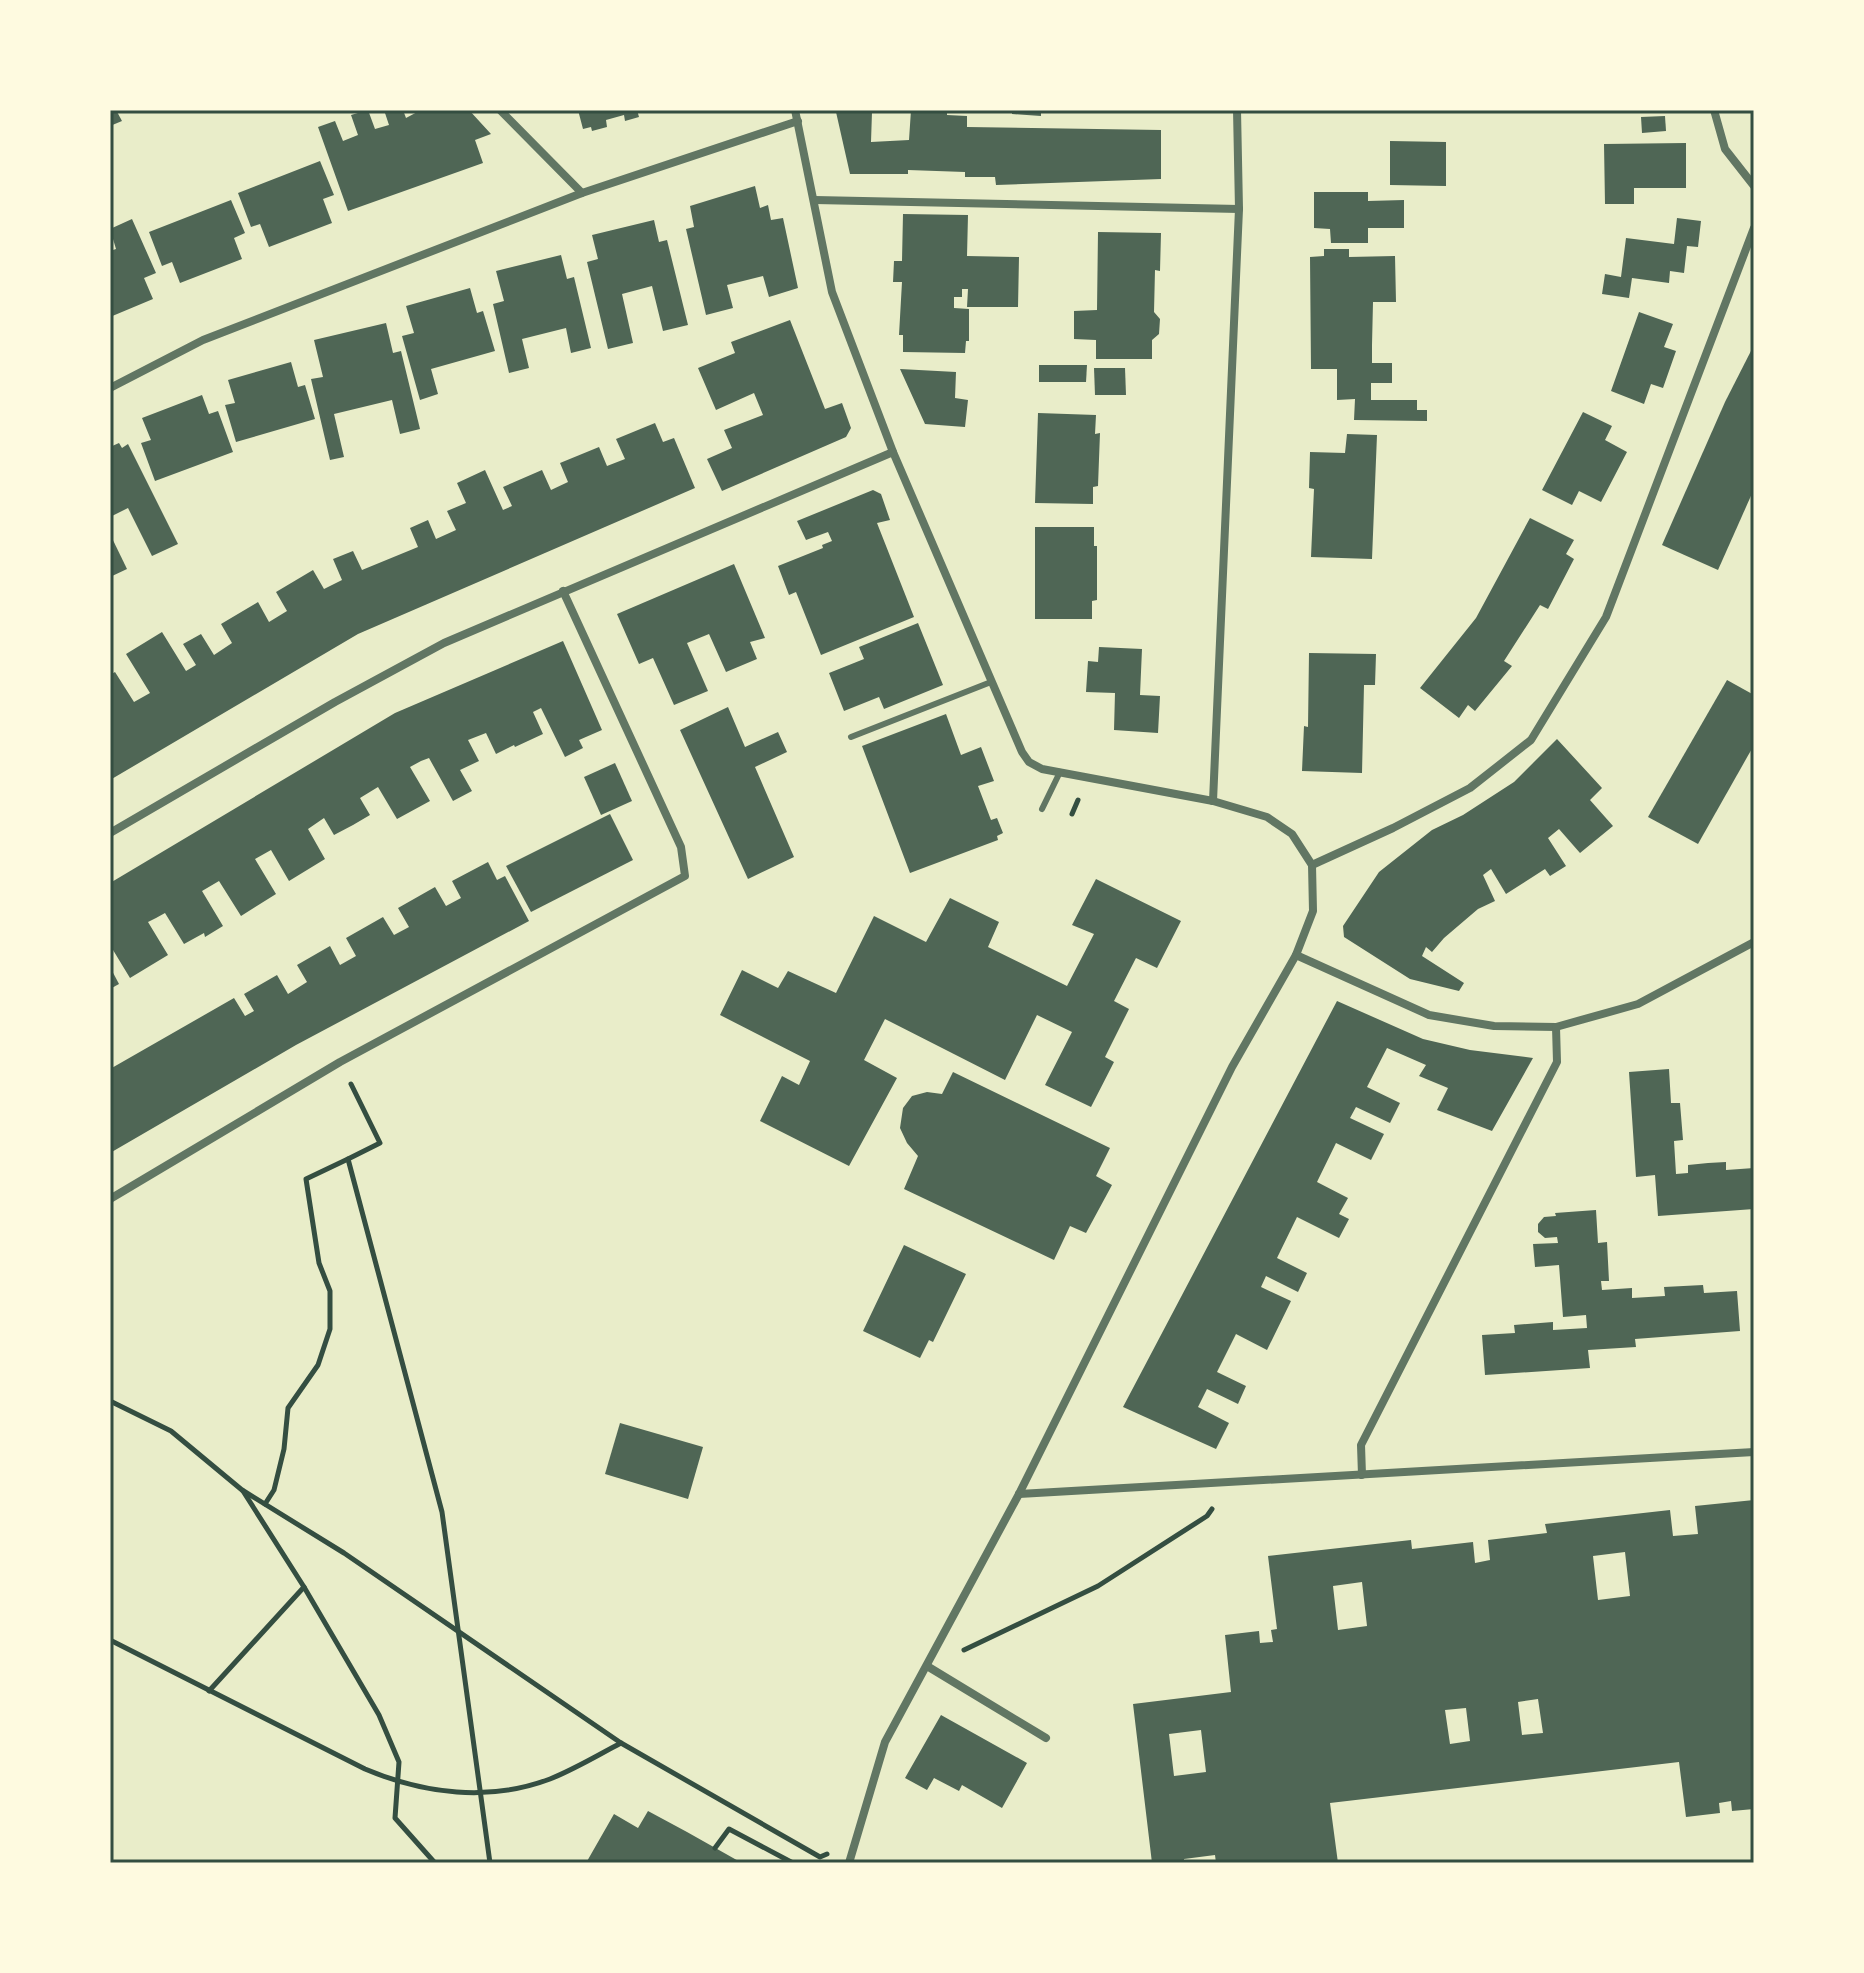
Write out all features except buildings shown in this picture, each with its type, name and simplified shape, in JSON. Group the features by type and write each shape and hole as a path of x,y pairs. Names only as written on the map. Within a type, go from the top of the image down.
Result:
{"street":[{"path":"500,110 582,193"},
{"path":"795,110 832,292 893,452 1022,752 1029,762 1042,769 1213,801 1267,817 1292,834 1312,865 1313,911 1296,955 1232,1067 1019,1494 885,1742 849,1862"},
{"path":"1213,801 1239,209 1237,110"},
{"path":"1714,110 1725,149 1754,186"},
{"path":"110,388 203,340 582,193 798,121"},
{"path":"815,200 1239,209"},
{"path":"1312,865 1470,788 1531,740 1606,617 1754,228"},
{"path":"110,833 335,702 444,643 893,452"},
{"path":"110,1199 340,1062 685,876 681,847 563,591"},
{"path":"1296,955 1429,1015 1494,1026 1556,1027 1638,1004 1754,942"},
{"path":"1362,1475 1361,1445 1557,1062 1556,1027"},
{"path":"1019,1494 1754,1452"},
{"path":"927,1666 1046,1738"}],"lane":[{"path":"851,737 991,682"},
{"path":"1042,809 1060,772"}],"path":[{"path":"265,1504 274,1490 284,1449 288,1408 318,1365 330,1329 330,1291 319,1263 306,1179 380,1143 340,1062"},
{"path":"348,1159 442,1512 490,1863"},
{"path":"110,1401 171,1431 242,1490 344,1553 621,1743 820,1857 831,1853 849,1862"},
{"path":"242,1490 304,1587 379,1715 399,1762 395,1818 435,1863"},
{"path":"986,1640 1098,1586 1207,1516"},
{"path":"209,1691 304,1587"},
{"path":"110,1640 398,1783 424,1790 481,1793 549,1779 621,1743"},
{"path":"715,1848 729,1829 793,1863"}]}
